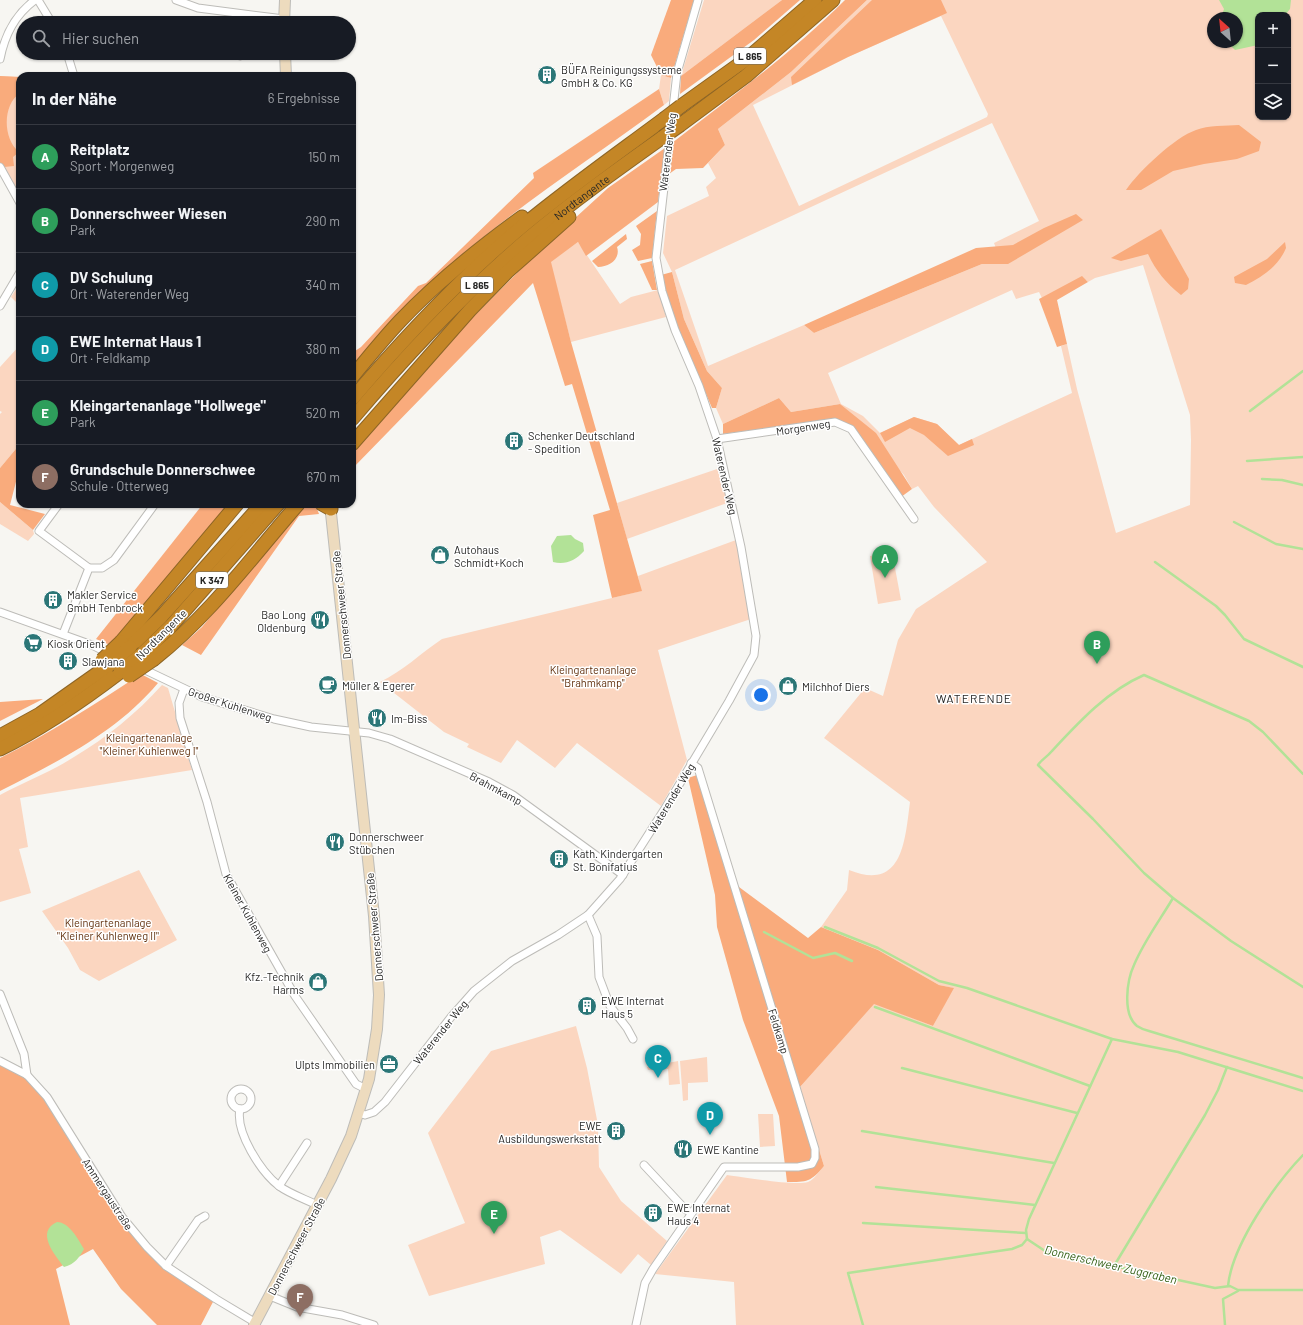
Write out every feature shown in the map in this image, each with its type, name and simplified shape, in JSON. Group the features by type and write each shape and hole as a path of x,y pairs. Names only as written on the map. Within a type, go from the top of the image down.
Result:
{"highway":[{"name":"Nordtangente","path":"357,399 494,268 664,119 748,58 815,0"},
{"name":"Nordtangente","path":"619,160 664,137 746,76 833,0"},
{"path":"356,372 399,322 460,265 582,173 619,160"},
{"path":"356,439 470,310 542,240 598,192 619,160"},
{"name":"K 347","path":"0,749 46,724 73,700 77,682 104,664 126,644 235,508"},
{"name":"Nordtangente","path":"126,644 162,617 258,508"},
{"name":"Nordtangente","path":"148,656 176,620 274,508"},
{"name":"K 347","path":"0,736 40,714 73,700 98,698 124,674 148,656 177,640 197,621 295,508"}],"main road":[{"path":"284,0 284,16"},
{"path":"285,60 286,72"},
{"name":"Donnerschweer Straße","path":"255,1324 341,1160 359,1113 375,1048 379,984 374,916 354,733 344,620 328,508"}],"street":[{"path":"18,16 35,0"},
{"path":"38,0 48,16"},
{"path":"176,0 198,8 250,16"},
{"name":"Waterender Weg","path":"359,1113 365,1115 374,1112 385,1102 451,1017 474,991 512,961 558,935 588,915 623,875 664,810 748,668 754,655 756,636 741,547 717,439 699,386 675,330 662,291 656,258 677,73 698,0"},
{"path":"0,59 6,36 16,18"},
{"path":"69,60 73,72"},
{"path":"0,167 16,196"},
{"path":"0,306 16,279"},
{"name":"Morgenweg","path":"717,439 835,422 851,429 914,520"},
{"path":"56,508 39,531 89,568 102,568 114,560 152,508"},
{"path":"63,634 89,568"},
{"name":"Großer Kuhlenweg","path":"0,612 92,645 184,689 215,701 274,719 310,727 354,733"},
{"name":"Kleiner Kuhlenweg","path":"184,689 179,703 180,718 210,814 226,874 296,996 356,1084 366,1089"},
{"name":"Brahmkamp","path":"354,733 369,733 390,739 489,782 513,795 623,875"},
{"name":"Feldkamp","path":"636,1325 645,1283 691,1213 724,1167 786,1168 807,1166 812,1164 815,1158 815,1149 698,768 691,763"},
{"path":"588,915 597,936 599,977 610,1006 627,1028 633,1039"},
{"path":"0,994 24,1054 27,1075"},
{"name":"Ammergaustraße","path":"0,1061 27,1075 47,1098 122,1217 147,1247 166,1266 255,1324"},
{"path":"240,1109 238,1117 245,1138 260,1166 279,1186 317,1205"},
{"path":"279,1186 307,1143"},
{"path":"644,1165 685,1209 691,1213"},
{"path":"166,1266 198,1220 205,1216"},
{"path":"270,1296 297,1306 342,1315 374,1325"}],"green space":[{"path":"704,0 782,0 681,76"},
{"path":"867,0 1303,0 1303,1325 736,1325 734,1282 655,1274 727,1175 801,1183 810,1181 824,1166 800,1087 874,1003 933,1026 953,988 939,985 878,950 821,927 847,890 849,870 867,875 881,874 891,868 898,858 903,846 910,802 824,738 865,688 883,696 898,640 916,609 987,562 934,507 918,486 912,489 904,475 840,404 791,412 779,398 723,424 716,408 722,388 707,371 684,319 672,272 663,253 667,216 709,196 706,187 716,178 708,163 725,145 718,129 791,72","holes":["941,16 988,114 987,117 799,206 753,105 848,57","992,123 1039,221 994,243 1002,264 982,264 814,333 804,325 708,366 675,270","1143,265 1190,415 1190,505 1116,533 1077,389 1067,344 1061,346 1072,393 959,445 937,424 914,417 880,433 863,416 841,404 828,373 1012,290 1016,299 1039,292 1042,298 1065,286 1086,280 1088,282 1095,278"]},
{"path":"661,75 671,78 669,101 664,105 659,89"},
{"path":"0,76 16,77 16,190 0,163"},
{"path":"578,242 620,304 631,297 658,290 666,317 571,342 550,262"},
{"path":"16,289 16,302 11,297"},
{"path":"16,349 16,449 0,468 0,414 2,412 0,411 0,367"},
{"path":"720,468 727,503 627,539 617,503"},
{"path":"0,502 33,530 34,534 28,541 0,524"},
{"name":"Kleingartenanlage \"Brahmkamp\"","path":"736,540 751,619 658,650 687,760 661,806 577,743 555,768 517,740 501,763 467,747 469,744 444,732 380,682 404,667 442,639 641,591 638,576"},
{"path":"892,552 901,600 878,604 870,556"},
{"name":"Kleingartenanlage \"Kleiner Kuhlenweg I\"","path":"162,685 168,688 192,770 20,798 28,847 19,849 31,893 0,902 0,795 56,767 98,742 132,715"},
{"name":"Kleingartenanlage \"Kleiner Kuhlenweg II\"","path":"139,870 177,940 99,981 80,970 68,948 42,911"},
{"path":"576,1026 587,1068 598,1125 599,1167 621,1201 667,1241 651,1265 638,1254 621,1274 560,1230 540,1237 545,1264 429,1296 408,1245 465,1223 428,1133 491,1051"},
{"path":"707,1057 708,1082 688,1083 688,1100 683,1101 680,1061"},
{"path":"678,1061 680,1084 669,1085 668,1069 648,1070 647,1067"},
{"path":"758,1114 773,1114 775,1146 760,1147"}],"shaded area":[{"path":"671,0 694,0 671,78 661,75 651,55"},
{"path":"782,0 800,0 754,40 680,94 681,76"},
{"path":"845,0 867,0 791,72 718,129 725,145 703,168 676,169 669,174 672,143 783,56"},
{"path":"872,0 941,0 947,13 848,57 792,85 791,77"},
{"path":"1219,0 1291,0 1290,9 1288,12 1255,12 1255,46 1235,50 1233,48 1243,48 1243,12 1223,12 1224,9"},
{"path":"0,76 16,77 16,96 10,105 7,122 10,139 16,148 16,154 13,157 14,166 4,167 0,163"},
{"path":"659,89 664,105 489,232 435,278 406,306 356,362 356,350 361,347 418,286 426,283 534,178 533,173"},
{"path":"1239,125 1261,142 1259,151 1237,159 1173,171 1141,190 1126,190 1148,165 1168,147 1187,134 1206,127"},
{"path":"665,148 658,202 586,256 578,242 551,262 571,342 642,591 612,598 593,515 610,510 572,384 565,386 533,283 356,465 356,448 453,337 540,250 608,188"},
{"path":"657,211 652,258 638,261 632,250 640,245 641,234 636,226"},
{"path":"1076,214 1083,220 1008,264 982,264 814,333 804,325 976,248 1013,245 1044,228"},
{"path":"1161,229 1189,279 1188,289 1181,295 1162,276 1154,266 1148,254 1121,261 1111,258"},
{"path":"626,234 627,239 617,247 618,251 616,259 613,262 606,266 598,267 592,261"},
{"path":"1285,242 1286,248 1283,255 1274,266 1246,285 1235,283 1234,277 1267,259"},
{"path":"652,261 657,290 652,290 640,264"},
{"path":"672,272 684,319 707,371 722,388 716,408 712,408 665,292 661,275"},
{"path":"1082,276 1088,282 1057,300 1067,344 1057,347 1039,299"},
{"path":"779,398 791,412 840,404 876,433 912,489 901,497 852,426 836,419 723,434 723,424"},
{"path":"914,417 937,424 959,445 972,439 974,445 948,456 924,435 910,428 885,442 880,433"},
{"path":"16,449 16,482 10,505 16,507 16,508 45,514 33,530 0,502 0,468"},
{"path":"200,508 227,508 110,645 96,639"},
{"path":"299,508 317,508 319,514 299,516 201,655 182,645 202,627"},
{"path":"571,535 583,543 584,551 570,561 562,563 553,562 551,546 557,536"},
{"path":"141,674 158,683 124,717 85,745 0,791 0,758 54,729"},
{"path":"43,699 0,721 0,702"},
{"path":"697,775 733,888 739,887 808,938 821,927 878,950 939,985 954,988 933,1026 874,1004 800,1087 824,1166 816,1175 808,1180 787,1182 779,1116 743,1020 717,927 715,895 688,778"},
{"path":"0,1064 25,1077 45,1099 119,1218 144,1249 214,1300 201,1325 157,1325 121,1289 93,1249 56,1269 70,1325 0,1325"},
{"path":"57,1222 69,1228 84,1249 76,1260 64,1267 52,1250 47,1237 51,1226"}],"waterway":[{"path":"1250,411 1303,371"},
{"path":"1247,461 1303,457"},
{"path":"1262,479 1282,480 1303,485"},
{"path":"1234,522 1276,544 1303,549"},
{"path":"1155,562 1216,606 1244,639 1303,667"},
{"path":"1303,774 1263,732 1249,721 1144,675 1130,682 1105,699 1038,765 1093,819 1144,873 1173,898 1231,941 1303,987"},
{"path":"1173,898 1142,948 1129,979 1127,997 1129,1014 1132,1021 1137,1026 1146,1030 1303,1078"},
{"path":"825,927 878,948 939,981 967,988 1112,1039 1178,1052 1303,1091"},
{"path":"764,932 813,958 835,953 852,961"},
{"path":"875,1007 1090,1086"},
{"path":"1027,1239 1026,1230 1029,1219 1112,1039"},
{"path":"1114,1266 1205,1115 1218,1090 1227,1067"},
{"path":"902,1068 1077,1113"},
{"path":"862,1131 1054,1163"},
{"path":"1228,1286 1237,1252 1256,1216 1280,1182 1303,1155"},
{"path":"876,1187 1035,1205"},
{"path":"863,1223 1026,1233"},
{"name":"Donnerschweer Zuggraben","path":"863,1325 848,1273 1012,1249 1022,1245 1027,1239 1045,1251 1215,1288 1230,1286 1238,1290 1303,1290"},
{"path":"1225,1325 1223,1299 1238,1291"}],"place":[{"name":"BÜFA Reinigungssysteme GmbH & Co. KG","path":"547,75"},
{"name":"Schenker Deutschland - Spedition","path":"514,441"},
{"name":"Autohaus Schmidt+Koch","path":"440,555"},
{"name":"Reitplatz","path":"885,578"},
{"name":"Makler Service GmbH Tenbrock","path":"53,600"},
{"name":"Bao Long Oldenburg","path":"320,620"},
{"name":"Kiosk Orient","path":"33,643"},
{"name":"Slawjana","path":"68,661"},
{"name":"Donnerschweer Wiesen","path":"1097,664"},
{"name":"Müller & Egerer","path":"328,685"},
{"name":"Milchhof Diers","path":"788,686"},
{"name":"Im-Biss","path":"377,718"},
{"name":"Donnerschweer Stübchen","path":"335,842"},
{"name":"Kath. Kindergarten St. Bonifatius","path":"559,859"},
{"name":"Kfz.-Technik Harms","path":"318,982"},
{"name":"EWE Internat Haus 5","path":"587,1006"},
{"name":"Ulpts Immobilien","path":"389,1064"},
{"name":"DV Schulung","path":"658,1078"},
{"name":"EWE Ausbildungswerkstatt","path":"616,1131"},
{"name":"EWE Internat Haus 1","path":"710,1135"},
{"name":"EWE Kantine","path":"683,1149"},
{"name":"EWE Internat Haus 4","path":"653,1213"},
{"name":"Kleingartenanlage \"Hollwege\"","path":"494,1234"},
{"name":"Grundschule Donnerschwee","path":"300,1317"}],"district":[{"name":"WATERENDE","path":"974,698"}]}
